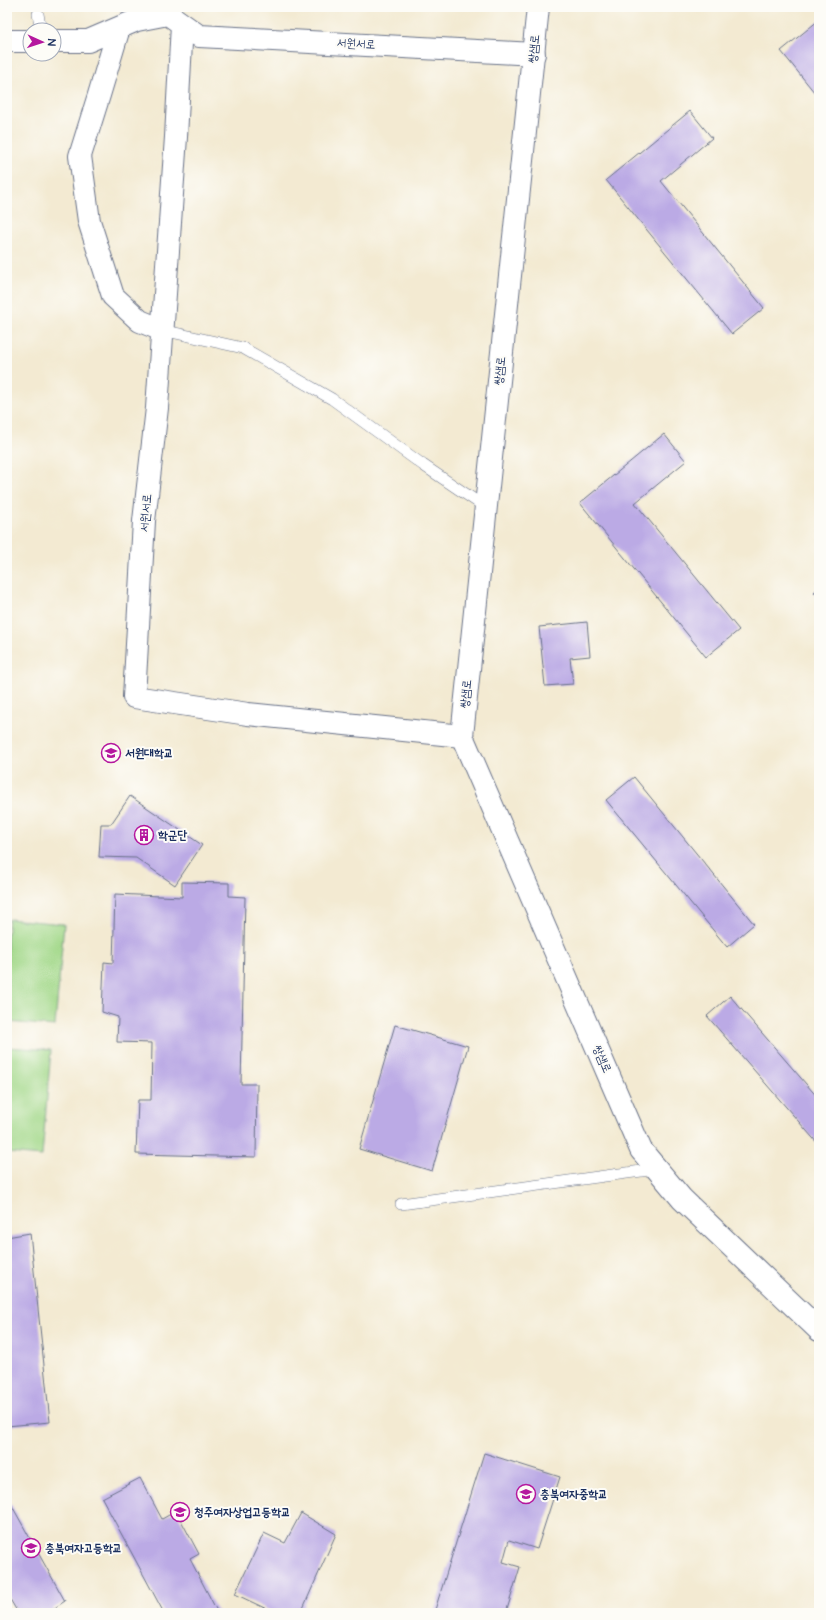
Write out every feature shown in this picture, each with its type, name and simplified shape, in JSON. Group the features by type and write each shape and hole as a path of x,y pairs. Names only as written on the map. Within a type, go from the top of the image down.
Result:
{"street":[{"name":"쌍샘로","path":"538,7 462,736 641,1150 682,1199 819,1330"},
{"name":"서원서로","path":"62,41 88,41 137,20 168,14 199,36 534,54"},
{"name":"서원서로","path":"182,24 176,137 157,408 144,521 134,697 248,714 462,736"},
{"path":"118,28 80,156 88,221 113,296 140,320 162,330"},
{"path":"7,41 22,41"}],"lane":[{"path":"38,14 39,22"},
{"path":"162,330 243,348 332,400 485,507"},
{"path":"401,1204 656,1169"}],"green space":[{"path":"9,919 64,924 55,1026 7,1022 7,939"},
{"path":"7,1047 51,1050 42,1156 7,1153"}],"building":[{"path":"819,20 819,98 781,51"},
{"path":"690,111 712,138 661,181 764,308 732,334 606,180"},
{"path":"664,434 686,461 635,503 739,630 706,657 580,503"},
{"path":"819,587 819,598 814,592"},
{"path":"587,622 590,656 570,658 573,684 545,686 539,627"},
{"path":"634,777 754,924 727,947 606,800"},
{"name":"학군단","path":"130,796 202,845 175,885 136,858 99,857 101,824 111,824"},
{"path":"182,882 229,883 229,896 245,897 241,1084 257,1084 256,1157 136,1154 138,1100 151,1100 152,1043 117,1042 118,1017 102,1012 104,962 113,963 115,894 182,897"},
{"path":"730,996 819,1099 819,1145 707,1016"},
{"path":"395,1025 468,1046 432,1171 359,1149"},
{"path":"30,1233 50,1422 7,1426 7,1237"},
{"path":"484,1453 560,1477 537,1549 509,1540 503,1562 520,1567 506,1613 434,1613"},
{"path":"140,1478 162,1519 176,1511 199,1554 190,1559 218,1613 164,1613 102,1498"},
{"path":"7,1497 65,1601 53,1609 55,1613 18,1613 7,1594"},
{"path":"301,1513 336,1534 301,1613 275,1613 235,1594 264,1533 285,1543"}],"place":[{"name":"서원대학교","path":"111,753"},
{"name":"학군단","path":"144,835"},
{"name":"충북여자중학교","path":"526,1494"},
{"name":"청주여자상업고등학교","path":"180,1512"},
{"name":"충북여자고등학교","path":"31,1548"}]}
